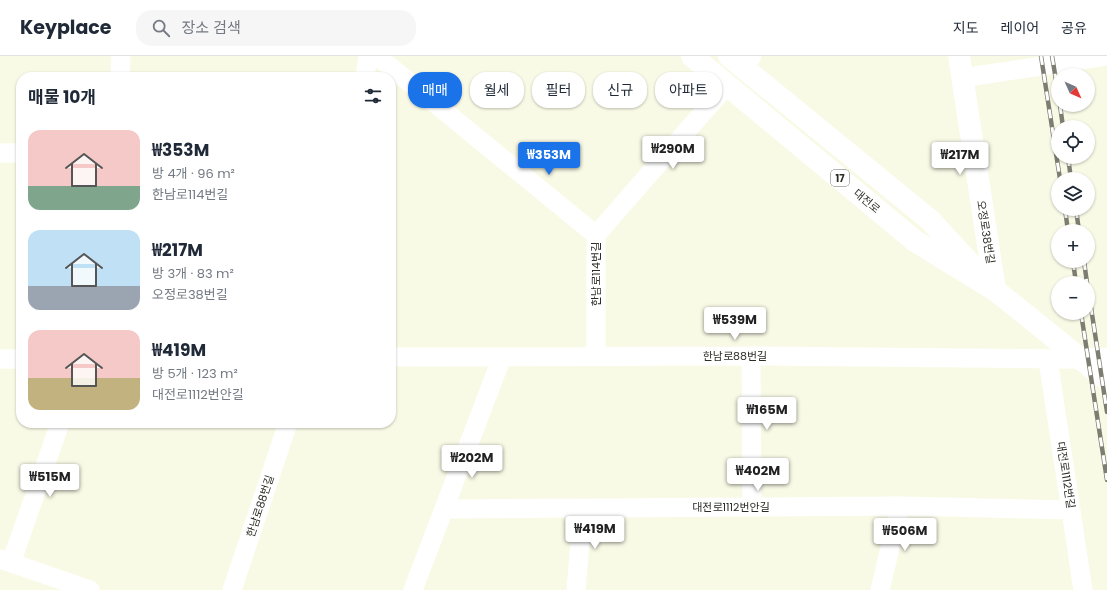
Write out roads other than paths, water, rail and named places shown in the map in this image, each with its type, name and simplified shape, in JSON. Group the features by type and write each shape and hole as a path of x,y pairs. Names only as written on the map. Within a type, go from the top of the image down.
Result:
{"main road":[{"name":"대전로","path":"692,56 915,241 995,290 1107,380"},
{"name":"오정로38번길","path":"959,56 995,290"},
{"name":"대전로","path":"741,60 930,220 995,290"},
{"path":"1080,359 1107,359"}],"street":[{"path":"120,56 120,72"},
{"path":"366,72 368,56"},
{"name":"한남로114번길","path":"377,56 596,235 596,356"},
{"path":"962,78 1107,56"},
{"path":"596,235 727,85"},
{"path":"0,153 16,153"},
{"path":"751,356 752,507"},
{"name":"한남로88번길","path":"396,357 751,356 1048,360 1080,359"},
{"path":"413,590 502,357"},
{"path":"0,359 16,359"},
{"name":"대전로1112번길","path":"1048,360 1083,590"},
{"path":"58,428 5,561 90,590"},
{"name":"한남로88번길","path":"232,590 286,428"},
{"path":"880,590 900,506"},
{"name":"대전로1112번안길","path":"444,509 900,506 1071,510"},
{"path":"576,590 583,508"}],"railway":[{"path":"1041,56 1059,172"},
{"path":"1052,56 1054,68"},
{"path":"1061,112 1062,120"},
{"path":"1069,164 1070,172"},
{"path":"1066,216 1067,224"},
{"path":"1077,216 1078,224"},
{"path":"1074,268 1075,276"},
{"path":"1085,268 1086,276"},
{"path":"1082,320 1107,480"},
{"path":"1093,320 1107,412"}]}
